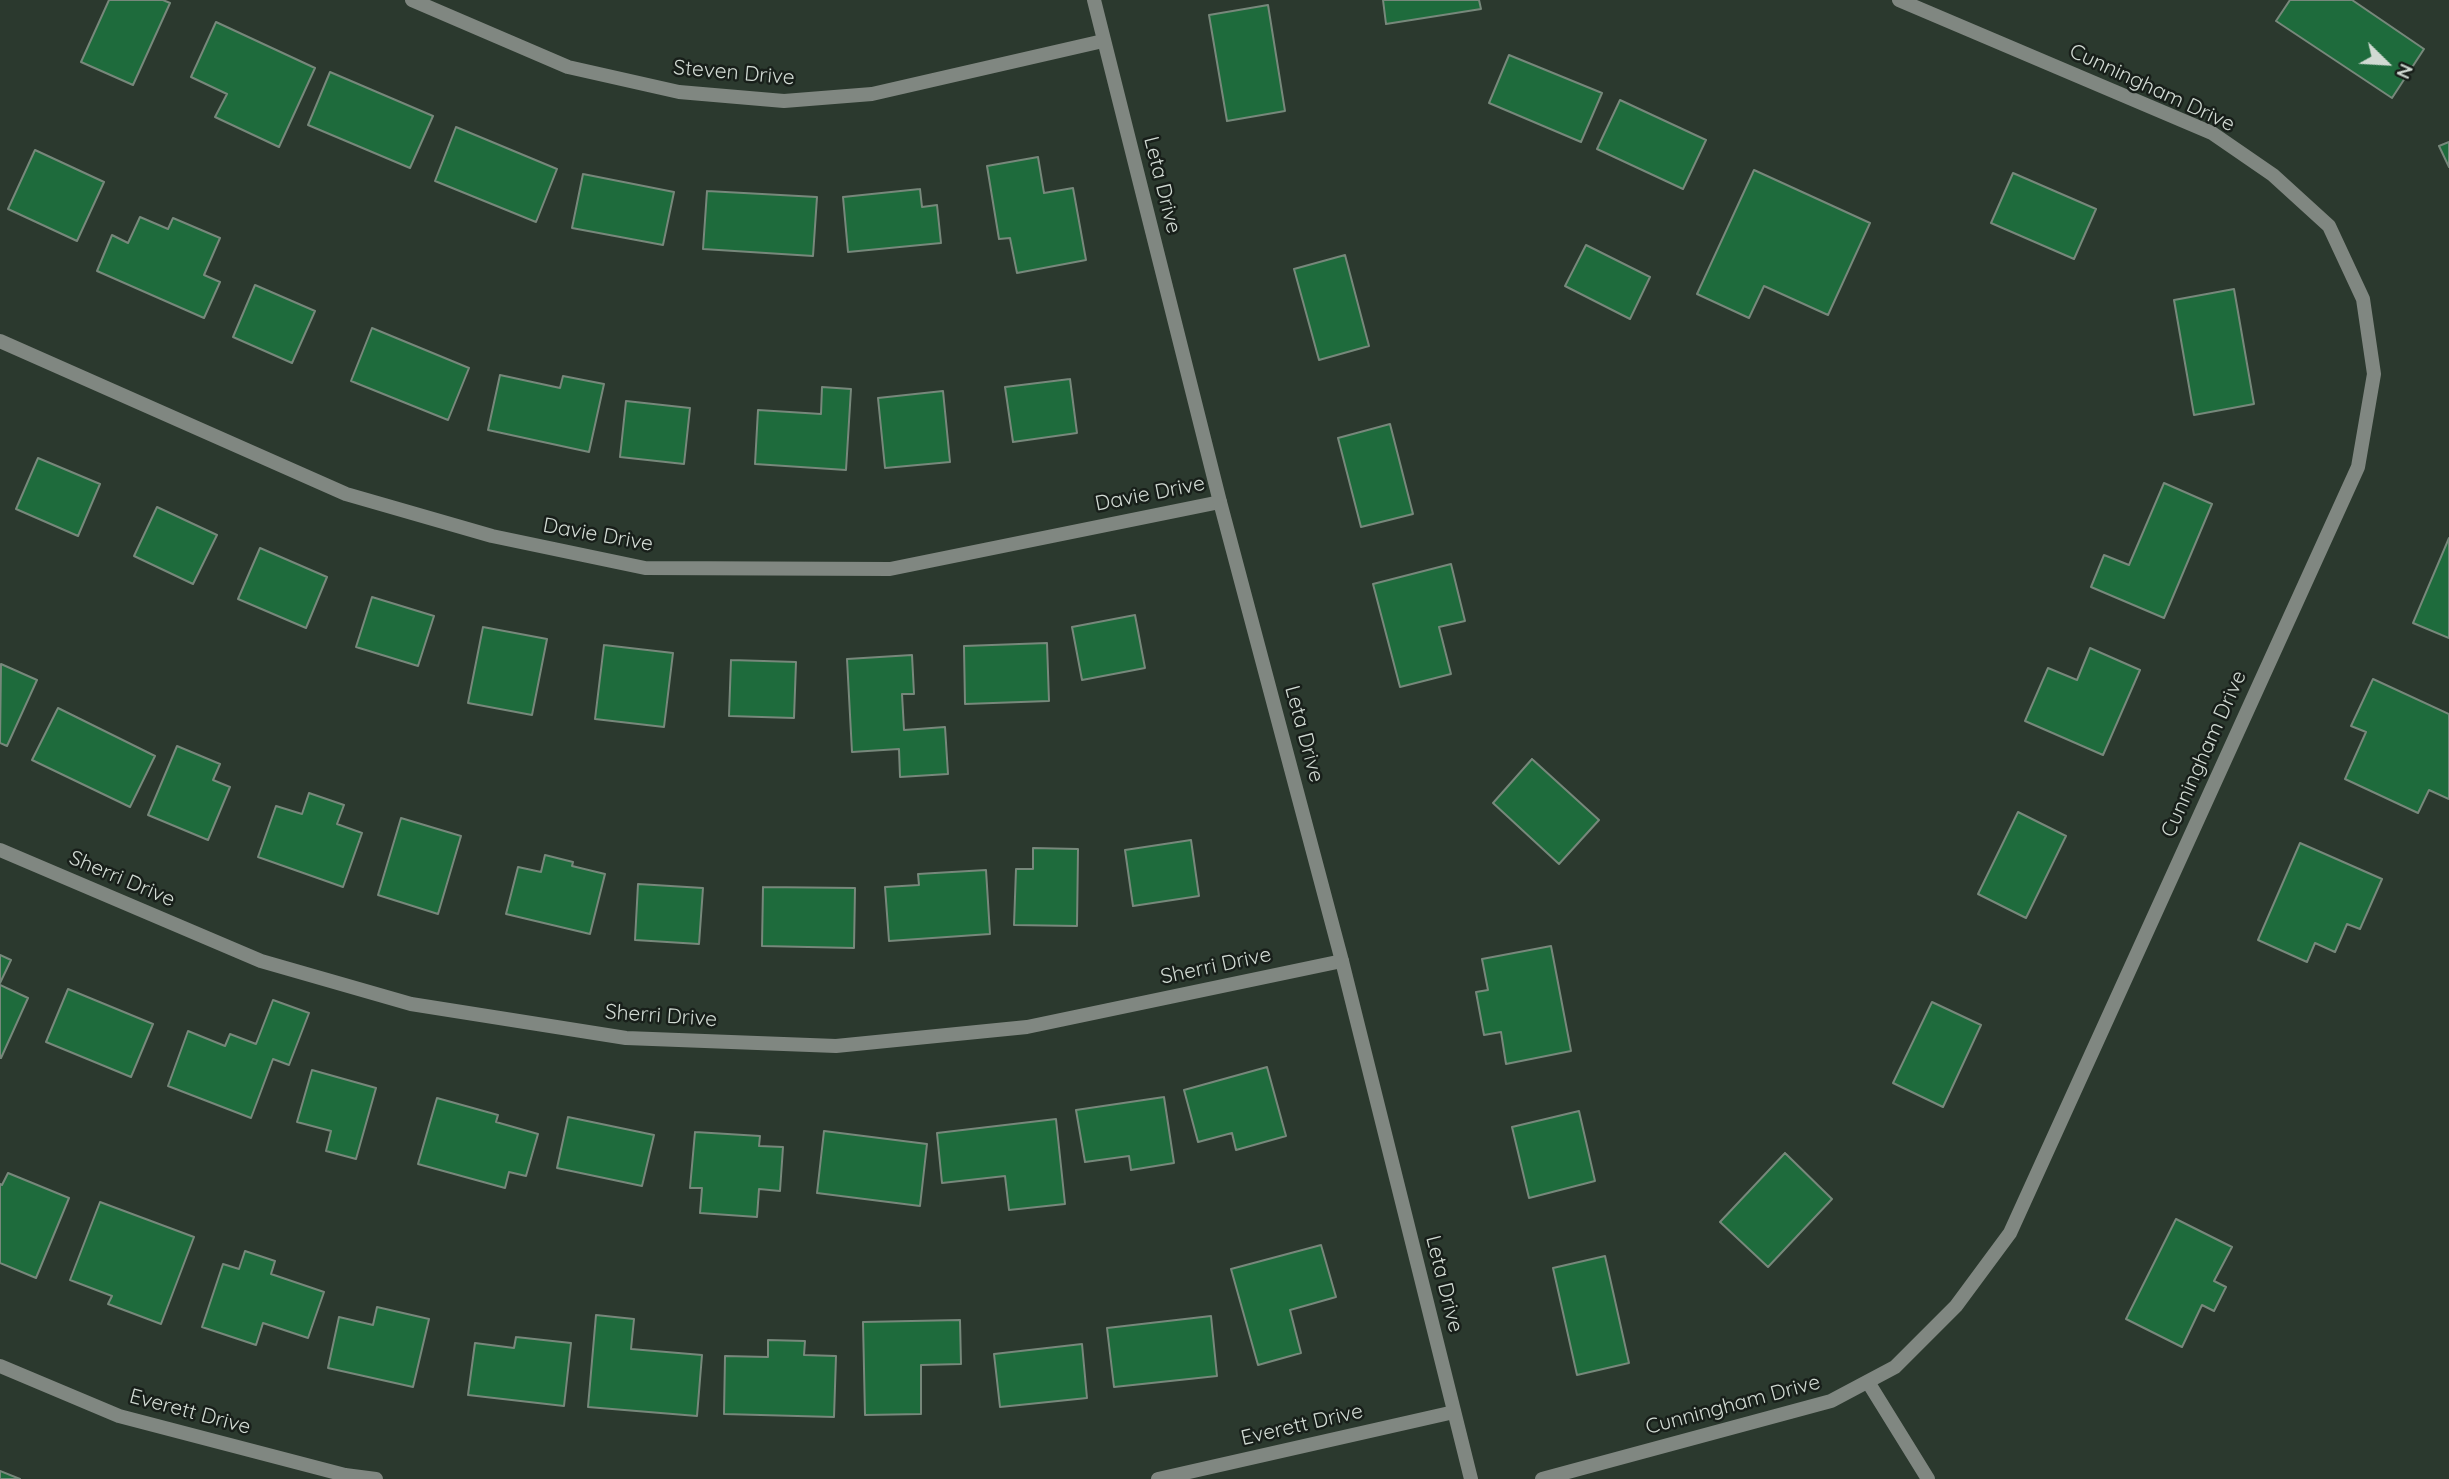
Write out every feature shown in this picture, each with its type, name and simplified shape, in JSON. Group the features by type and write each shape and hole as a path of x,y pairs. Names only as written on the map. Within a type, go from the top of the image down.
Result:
{"street":[{"name":"Steven Drive","path":"412,0 568,67 679,92 784,101 872,94 1103,41"},
{"name":"Leta Drive","path":"1094,0 1220,502 1342,961 1471,1479"},
{"name":"Cunningham Drive","path":"1542,1479 1831,1401 1895,1367 1956,1306 2010,1233 2358,467 2374,373 2363,299 2329,226 2273,175 2212,133 1899,0"},
{"name":"Davie Drive","path":"0,341 346,494 492,536 645,568 890,569 1220,502"},
{"name":"Sherri Drive","path":"0,850 261,961 411,1004 626,1038 836,1046 1027,1027 1342,961"},
{"name":"Everett Drive","path":"0,1366 119,1416 345,1475 376,1479"},
{"path":"1868,1382 1928,1479"},
{"name":"Everett Drive","path":"1158,1479 1454,1412"}],"building":[{"path":"109,0 163,0 170,3 133,85 81,62"},
{"path":"1383,0 1479,0 1481,9 1386,24"},
{"path":"2290,0 2352,0 2424,49 2392,98 2276,21"},
{"path":"1268,5 1285,111 1227,121 1209,15"},
{"path":"216,22 315,68 279,147 215,117 227,94 191,77"},
{"path":"1509,55 1602,93 1581,142 1489,103"},
{"path":"330,72 433,116 410,168 308,125"},
{"path":"1620,100 1706,140 1683,189 1597,149"},
{"path":"456,127 557,169 536,222 435,181"},
{"path":"2449,142 2449,167 2439,146"},
{"path":"35,150 104,182 77,241 8,209"},
{"path":"1038,157 1044,193 1073,188 1086,260 1017,273 1010,238 999,239 987,166"},
{"path":"1754,170 1870,223 1828,315 1764,286 1749,318 1697,294"},
{"path":"2013,173 2096,209 2074,259 1991,223"},
{"path":"583,174 674,192 663,245 572,228"},
{"path":"920,189 922,207 937,205 941,243 848,252 843,197"},
{"path":"707,191 817,197 813,256 703,249"},
{"path":"140,217 168,229 173,218 220,238 204,275 220,282 204,318 97,271 112,235 128,243"},
{"path":"1586,245 1650,277 1630,319 1565,286"},
{"path":"1345,255 1369,346 1319,360 1294,269"},
{"path":"255,285 315,311 292,363 233,337"},
{"path":"2234,289 2254,404 2194,415 2174,300"},
{"path":"372,328 469,368 448,420 351,381"},
{"path":"500,375 560,388 563,376 604,384 589,452 488,430"},
{"path":"1070,379 1077,433 1013,442 1005,387"},
{"path":"822,387 851,389 846,470 755,464 758,410 821,414"},
{"path":"943,391 950,462 885,468 878,398"},
{"path":"626,401 690,408 684,464 620,457"},
{"path":"1390,424 1413,514 1361,527 1338,438"},
{"path":"38,458 100,484 78,536 16,509"},
{"path":"2164,483 2212,504 2164,618 2091,587 2104,555 2129,565"},
{"path":"157,507 217,535 193,584 134,556"},
{"path":"2449,538 2449,638 2413,623"},
{"path":"260,548 327,577 306,628 238,599"},
{"path":"1451,564 1465,621 1439,627 1451,674 1400,687 1373,584"},
{"path":"372,597 434,616 418,666 356,647"},
{"path":"1135,615 1145,668 1082,680 1072,627"},
{"path":"483,627 547,639 532,715 468,703"},
{"path":"1047,643 1049,701 965,704 964,646"},
{"path":"604,645 673,653 664,727 595,719"},
{"path":"2090,648 2140,670 2103,755 2025,721 2048,668 2077,680"},
{"path":"912,655 914,694 902,694 904,730 945,727 948,774 900,777 899,749 852,752 847,659"},
{"path":"731,660 796,662 794,718 729,716"},
{"path":"1,664 37,680 7,746 0,743"},
{"path":"2373,679 2449,714 2449,799 2429,790 2418,813 2345,779 2366,732 2351,726"},
{"path":"58,708 155,756 130,807 32,760"},
{"path":"177,746 220,764 213,780 230,787 208,840 148,815"},
{"path":"1532,759 1599,820 1559,864 1493,803"},
{"path":"309,793 344,805 337,824 362,833 343,887 258,857 276,806 302,814"},
{"path":"2018,812 2066,836 2026,918 1978,894"},
{"path":"401,818 461,836 438,914 378,895"},
{"path":"1191,840 1199,896 1133,906 1125,850"},
{"path":"2300,843 2382,879 2360,929 2347,924 2335,952 2315,943 2307,962 2258,940"},
{"path":"1033,848 1078,849 1077,926 1014,925 1016,869 1033,869"},
{"path":"545,855 573,862 572,866 605,874 590,934 506,914 518,867 541,872"},
{"path":"986,870 990,934 889,941 885,887 919,885 918,874"},
{"path":"638,884 703,888 699,944 635,940"},
{"path":"763,887 855,888 854,948 762,946"},
{"path":"1551,946 1571,1051 1506,1064 1501,1032 1484,1035 1476,992 1488,990 1482,959"},
{"path":"0,955 11,960 0,983"},
{"path":"0,985 28,998 1,1058 0,1058"},
{"path":"68,989 153,1024 131,1077 46,1042"},
{"path":"273,1000 309,1013 289,1065 273,1059 251,1118 168,1086 188,1031 225,1046 230,1034 256,1044"},
{"path":"1932,1002 1981,1025 1943,1107 1893,1083"},
{"path":"1267,1067 1286,1136 1236,1150 1232,1133 1198,1142 1184,1090"},
{"path":"312,1070 376,1088 356,1159 326,1151 331,1131 297,1122"},
{"path":"1164,1097 1174,1163 1131,1170 1129,1156 1085,1162 1076,1110"},
{"path":"437,1098 498,1115 496,1122 538,1134 526,1176 509,1172 505,1188 418,1164"},
{"path":"1579,1111 1595,1181 1529,1198 1512,1127"},
{"path":"568,1117 654,1135 642,1186 557,1168"},
{"path":"1056,1119 1065,1204 1009,1210 1005,1176 942,1183 937,1133"},
{"path":"824,1131 927,1144 920,1206 817,1193"},
{"path":"695,1132 760,1136 759,1146 783,1147 780,1191 759,1189 757,1217 700,1213 702,1188 690,1188"},
{"path":"1785,1153 1832,1199 1768,1267 1720,1222"},
{"path":"8,1173 69,1198 36,1278 0,1263 0,1184 2,1185"},
{"path":"100,1202 194,1237 161,1324 108,1304 112,1296 70,1280"},
{"path":"2176,1219 2232,1247 2214,1281 2226,1287 2214,1311 2202,1305 2182,1347 2126,1319"},
{"path":"1321,1245 1336,1297 1290,1310 1301,1353 1258,1365 1231,1269"},
{"path":"245,1251 275,1261 271,1274 324,1292 308,1338 263,1323 256,1345 202,1327 223,1264 239,1269"},
{"path":"1605,1256 1629,1363 1577,1375 1553,1268"},
{"path":"377,1307 429,1319 413,1387 328,1368 339,1317 373,1325"},
{"path":"596,1315 634,1319 631,1349 702,1355 697,1416 588,1407"},
{"path":"1211,1316 1217,1376 1114,1387 1107,1328"},
{"path":"960,1320 961,1364 921,1365 921,1414 865,1415 863,1322"},
{"path":"516,1337 571,1343 564,1406 468,1395 475,1343 514,1348"},
{"path":"768,1340 805,1341 804,1355 836,1356 834,1417 724,1414 725,1356 768,1357"},
{"path":"1082,1344 1087,1398 1000,1407 994,1354"},
{"path":"0,1471 20,1479 0,1479"}]}
